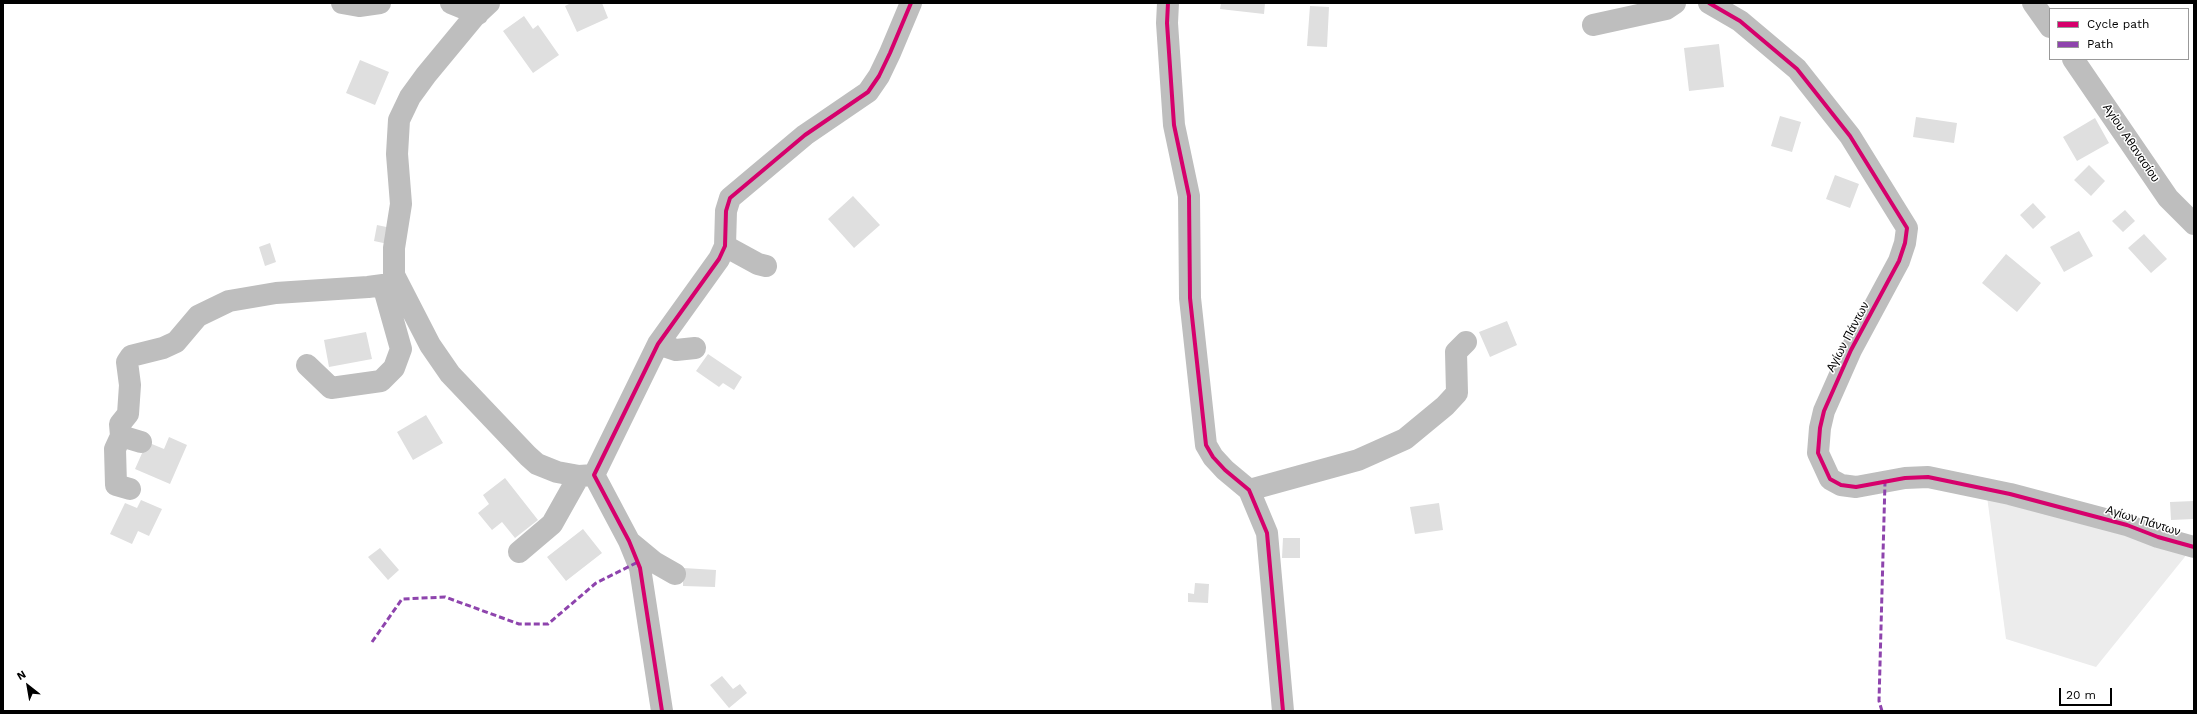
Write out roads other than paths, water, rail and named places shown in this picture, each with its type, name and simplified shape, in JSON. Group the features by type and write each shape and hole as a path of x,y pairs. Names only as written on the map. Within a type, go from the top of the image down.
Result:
{"street":[{"path":"342,3 359,6 380,3"},
{"path":"452,3 484,9"},
{"path":"519,552 552,524 586,475 658,344 719,259 725,246 726,211 730,198 805,135 868,92 879,76 911,3"},
{"path":"1168,3 1167,23 1174,125 1189,196 1190,298 1206,445 1213,457 1221,466 1250,490 1267,533 1282,711"},
{"path":"1593,25 1666,9 1675,3"},
{"name":"Αγίων Πάντων","path":"1709,3 1740,21 1797,69 1850,136 1907,228 1905,243 1899,261 1851,350 1824,411 1820,428 1818,453 1830,479 1841,485 1856,487 1905,478 1928,477 2010,494 2061,507 2127,525 2158,537 2194,547"},
{"path":"2033,3 2049,26"},
{"path":"307,365 331,388 381,381 394,368 401,349 390,284 394,275 394,254 402,204 397,154 398,120 416,88 484,9"},
{"name":"Αγίου Αθανασίου","path":"2074,60 2168,198 2194,224"},
{"path":"725,246 758,264 766,266"},
{"path":"130,489 116,485 115,449 127,434 130,385 129,358 133,355 163,348 176,342 193,320 203,312 229,301 255,296 390,284"},
{"path":"390,284 450,374 506,434 537,464 556,472 586,475"},
{"path":"1250,490 1358,460 1405,439 1445,406 1457,393 1456,352 1466,342"},
{"path":"658,344 676,350 695,348"},
{"path":"586,475 629,541 640,568 662,711"},
{"path":"629,541 654,562 675,574"}]}
